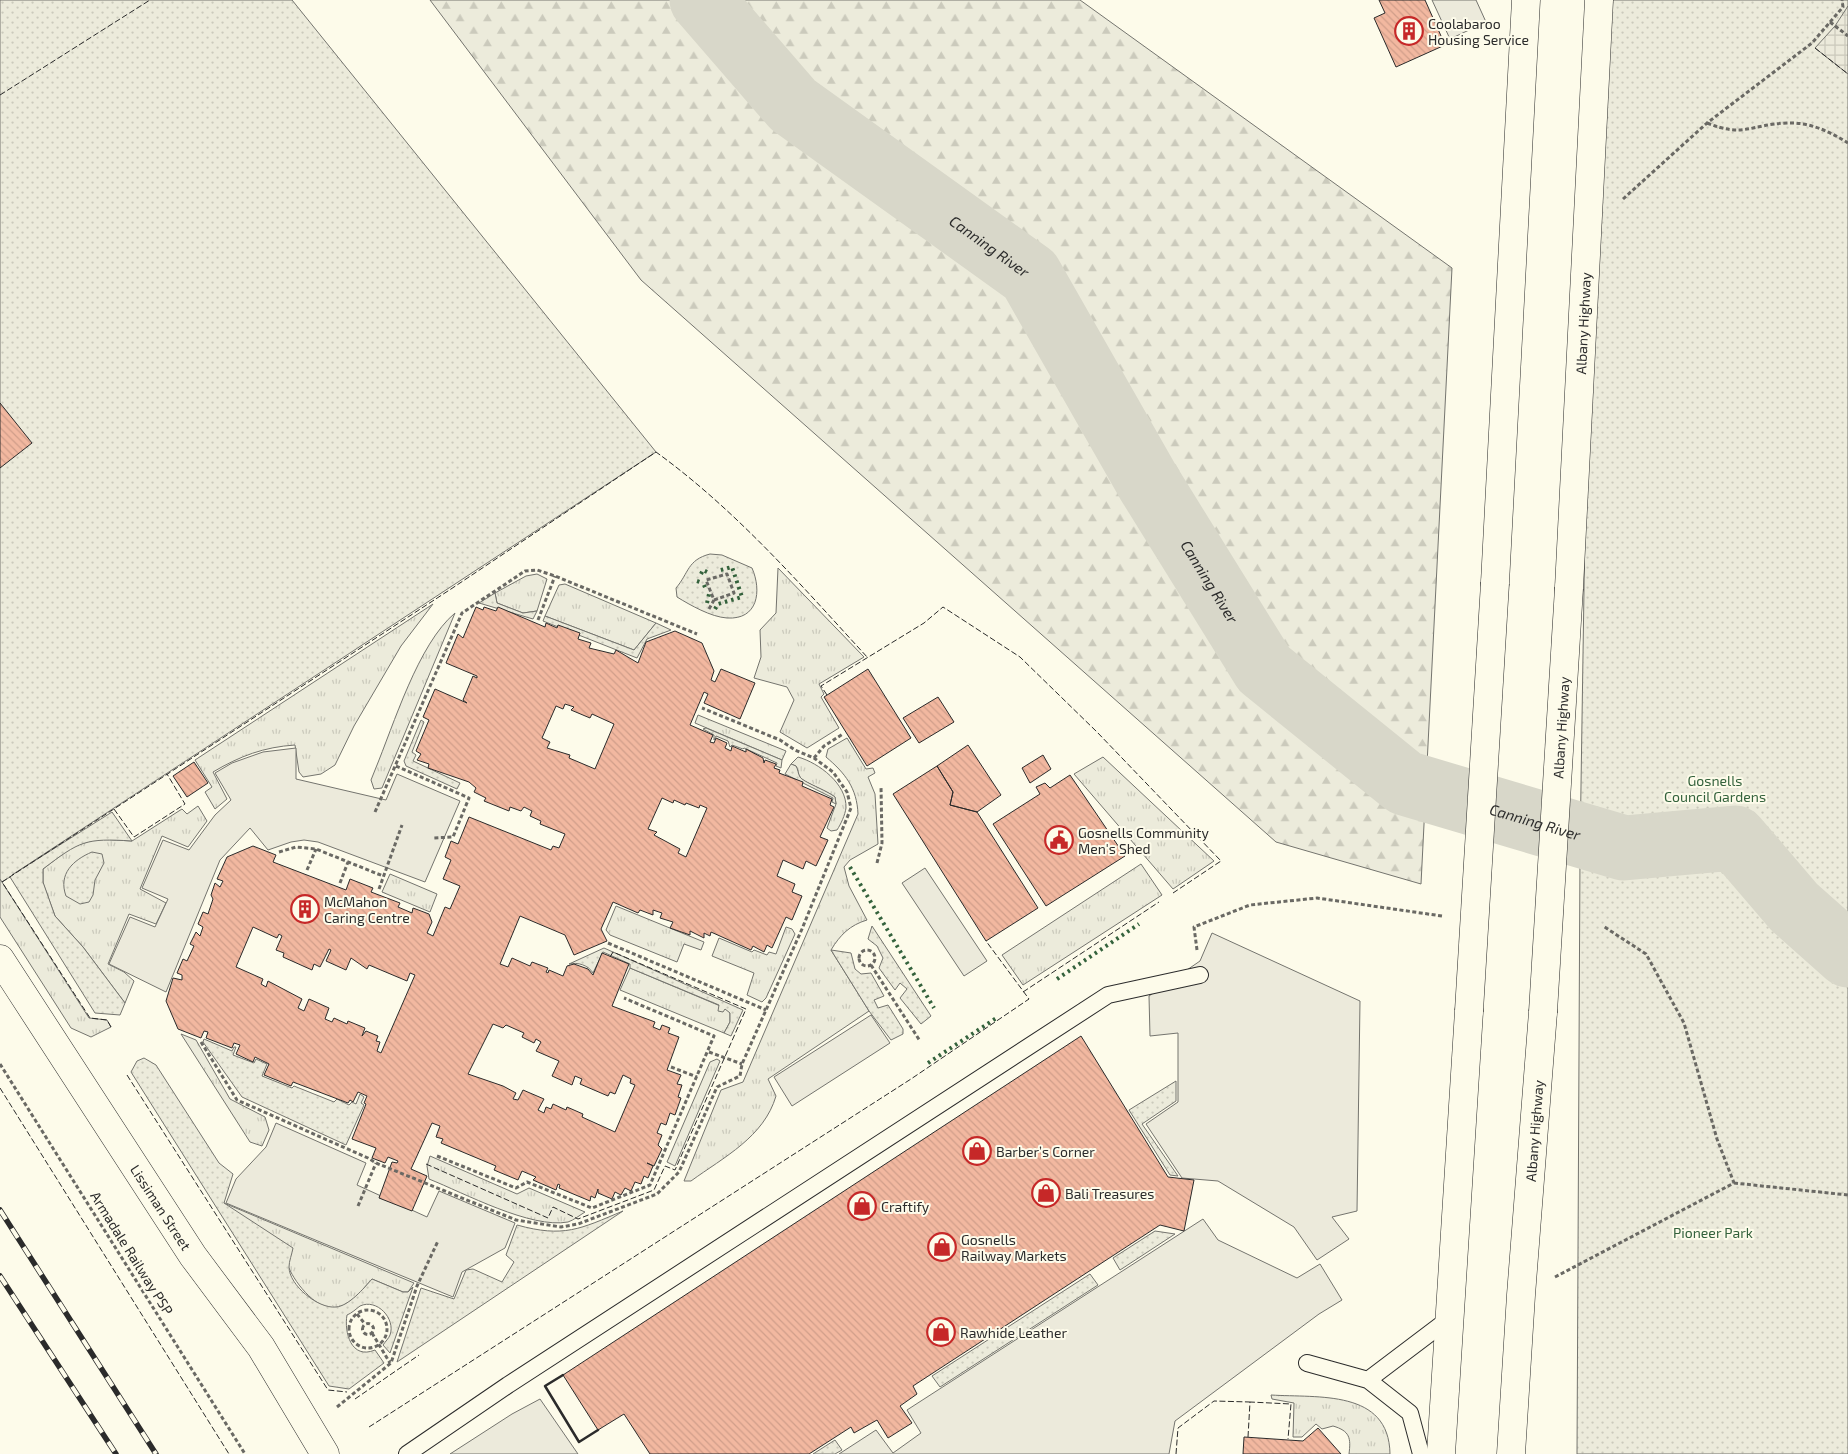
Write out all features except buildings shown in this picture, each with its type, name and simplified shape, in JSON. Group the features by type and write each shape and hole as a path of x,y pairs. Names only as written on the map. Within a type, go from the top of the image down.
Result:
{"main road":[{"path":"1440,1454 1495,583 1526,0"},
{"path":"1525,27 1532,0"},
{"name":"Albany Highway","path":"1511,1454 1521,1295 1543,1012 1569,588 1599,0"},
{"name":"Lissiman Street","path":"0,959 193,1256 261,1347 325,1454"}],"lane":[{"path":"407,1454 515,1380 1108,995 1200,975"},
{"path":"1368,1380 1450,1318"},
{"path":"1307,1363 1368,1380 1410,1413 1421,1454"}],"path":[{"path":"1615,206 1707,123 1812,43 1843,7 1842,0"},
{"path":"1830,22 1848,36"},
{"path":"1707,123 1726,130 1743,131 1785,123 1804,124 1820,128 1848,143"},
{"path":"375,812 462,613 525,571 538,570 555,576 697,634"},
{"path":"709,609 714,600 734,593 727,574 706,580 714,600"},
{"path":"538,620 555,576"},
{"path":"201,1042 238,1100 376,1163 516,1220 561,1227 578,1224 656,1194 679,1172 717,1086 740,1076 742,1064 851,808 847,792 833,772 814,758 795,750 780,740 702,708"},
{"path":"814,758 824,746 843,734"},
{"path":"396,766 469,798 453,836 433,838"},
{"path":"877,863 882,843 881,786"},
{"path":"379,889 402,825"},
{"path":"279,852 296,847 316,849 383,876"},
{"path":"306,870 316,849"},
{"path":"340,883 348,862"},
{"path":"1200,975 1194,927 1250,905 1317,898 1446,917"},
{"path":"1603,926 1646,954 1684,1023 1717,1139 1734,1183"},
{"path":"608,943 766,1010"},
{"path":"868,950 873,952 875,960 872,965 866,967 860,963 858,958 862,951 868,950"},
{"path":"872,965 920,1040"},
{"path":"438,1156 516,1188 527,1182 592,1208 650,1185 709,1052 714,1036 624,998"},
{"path":"709,1052 742,1064"},
{"name":"Armadale Railway PSP","path":"0,1064 244,1454"},
{"path":"672,1066 697,1078"},
{"path":"358,1206 376,1163"},
{"path":"1521,1295 1734,1183 1848,1195"},
{"path":"337,1407 391,1363 417,1286 438,1241"},
{"path":"362,1311 374,1311 383,1318 387,1329 383,1340 379,1344 373,1347 361,1346 351,1337 350,1325 356,1314 362,1311"},
{"path":"356,1314 365,1324 372,1324 374,1328 372,1333 391,1363"},
{"path":"365,1324 363,1331 367,1334 372,1333"}],"green space":[{"path":"0,0 292,0 656,452 12,875 112,812 132,841 93,841 75,847 43,869 43,882 55,916 83,947 125,1003 120,1015 95,1013 10,877 2,882 0,879"},
{"path":"430,0 1080,0 1452,268 1421,884 1276,842 641,280"},
{"name":"Gosnells Council Gardens","path":"1593,0 1848,0 1848,1454 1577,1454 1580,852"},
{"path":"710,554 722,555 752,568 757,586 757,594 751,609 745,614 737,617 721,617 701,610 677,597 676,588 689,568 697,560"},
{"path":"778,568 864,657 819,684 824,694 821,697 839,728 807,748 780,732 794,700 787,687 754,678 761,657 760,630 776,613"},
{"path":"537,574 547,579 537,611 523,613 497,603 495,593 526,576"},
{"path":"565,584 656,623 634,650 545,616 559,585"},
{"path":"495,593 497,603 523,613 537,611 533,619 479,603"},
{"path":"433,604 401,646 354,726 335,765 321,774 303,777 299,772 295,745 252,753 213,772 227,799 215,809 205,792 212,787 195,760"},
{"path":"455,613 382,788 374,789 371,780 418,664 442,627"},
{"path":"545,616 634,650 656,623 671,630 647,639 637,658 543,621"},
{"path":"698,715 786,751 782,760 695,723"},
{"path":"421,720 424,722 412,752 416,755 413,761 460,783 457,789 406,766 404,761"},
{"path":"706,728 782,760 781,768 776,766 777,763 744,748 732,745 730,747 728,741 716,736 714,740 714,735 703,729"},
{"path":"847,738 866,769 873,768 875,773 868,777 875,794 878,844 850,860 844,867 849,886 867,920 846,931 831,950 869,1011 768,1079 776,1096 770,1110 753,1135 691,1181 684,1181 721,1090 743,1082 858,814 855,796 849,782 826,757 828,749"},
{"path":"798,757 823,769 842,791 846,808 837,830 831,831 827,828 836,804 835,797 800,777 796,766 791,764"},
{"path":"1103,757 1214,861 1173,889 1074,774"},
{"path":"791,764 796,766 802,779 835,797 836,804 832,802 833,798 785,774"},
{"path":"198,806 207,821 188,847 162,836 140,889 166,903 156,924 129,914 108,964 124,972 134,981 125,1003 83,947 55,916 43,883 43,869 73,846 98,839 132,841 182,809 187,814"},
{"path":"92,852 102,854 104,863 95,880 93,895 89,902 80,904 66,896 64,881 73,864"},
{"path":"1141,864 1162,895 1023,985 1002,955"},
{"path":"390,874 437,894 430,912 382,892"},
{"path":"0,879 89,1018 107,1020 111,1027 91,1037 71,1028 0,917"},
{"path":"616,906 704,942 701,950 684,944 677,962 610,935 606,930"},
{"path":"872,926 931,1016 921,1024 900,998 907,989 900,983 895,990 879,968 883,958 877,946 868,939"},
{"path":"786,927 792,929 795,934 766,998 762,1002 747,995 754,973 712,956 719,938 752,952 754,950 767,955 769,952 776,954"},
{"path":"604,948 743,1010 731,1036 724,1033 730,1022 730,1013 725,1009 723,1012 718,1011 719,1005 630,968 630,964 603,952 593,973 582,965 576,963 569,964"},
{"path":"831,950 851,953 855,969 861,974 871,973 884,996 874,1000 878,1008 888,1005 903,1029 903,1034 891,1040 869,1011"},
{"path":"630,968 725,1008 730,1013 730,1022 724,1033 620,990"},
{"path":"181,1034 196,1040 230,1099 265,1117 269,1130 262,1146 250,1142"},
{"path":"204,1039 232,1051 236,1047 233,1055 254,1063 256,1059 267,1064 262,1076 292,1088 294,1086 334,1102 337,1099 349,1105 352,1102 356,1104 360,1094 364,1097 361,1103 364,1105 346,1145 242,1097 203,1042"},
{"path":"144,1058 156,1065 219,1163 233,1174 224,1203 293,1248 289,1265 290,1274 306,1295 321,1304 336,1307 351,1300 372,1279 403,1292 408,1292 413,1287 390,1353 383,1345 389,1336 390,1323 388,1317 379,1307 366,1304 347,1315 348,1336 351,1343 360,1351 375,1350 384,1363 349,1389 329,1386 131,1072 137,1061"},
{"path":"717,1059 720,1061 675,1166 667,1162 710,1062"},
{"path":"1176,1081 1176,1101 1142,1124 1178,1176 1170,1175 1129,1110"},
{"path":"430,1156 517,1194 529,1188 585,1212 568,1222 553,1223 517,1215 429,1179 427,1166"},
{"path":"224,1203 414,1283 408,1292 403,1292 372,1279 357,1295 344,1305 331,1308 324,1306 316,1302 302,1289 289,1268"},
{"path":"623,1211 397,1362 421,1288 454,1299 466,1270 473,1269 502,1282 514,1262 506,1255 517,1225 547,1231 572,1230"},
{"path":"1155,1231 1175,1234 1120,1270 1113,1258"},
{"path":"1090,1274 1098,1285 940,1387 932,1376"},
{"path":"1271,1395 1329,1398 1348,1401 1364,1408 1378,1418 1387,1433 1390,1454 1349,1454 1350,1444 1348,1436 1343,1430 1333,1426 1322,1429 1316,1424 1302,1437 1293,1437 1294,1403 1272,1399"},
{"path":"835,1440 842,1450 835,1454 813,1454"}],"shaded area":[{"path":"1432,0 1476,0 1486,22 1450,39"},
{"path":"1848,6 1848,74 1815,48 1835,26"},
{"path":"296,748 296,779 386,800 397,774 460,801 425,882 318,842 304,840 291,842 268,850 250,828 220,860 166,992 109,964 130,917 155,927 168,899 142,888 163,840 189,850 215,815 231,800 215,773 232,763 263,752"},
{"path":"925,868 987,961 964,976 902,883"},
{"path":"1212,933 1360,1001 1357,1211 1332,1217 1349,1239 1317,1260 1294,1227 1218,1181 1182,1178 1146,1124 1178,1102 1178,1033 1150,1036 1149,996 1200,961"},
{"path":"871,1015 890,1043 792,1106 774,1077"},
{"path":"276,1123 366,1163 357,1185 427,1217 439,1191 515,1223 505,1248 462,1272 453,1297 226,1203 236,1179 266,1147"},
{"path":"1203,1219 1218,1240 1297,1278 1320,1264 1342,1300 1319,1314 1175,1421 1169,1454 839,1454 876,1430 893,1453 921,1433 907,1410"},
{"path":"540,1399 578,1454 450,1454 512,1414"}],"waterway":[{"name":"Canning River","path":"702,0 793,105 1030,275 1148,482 1264,669 1405,783 1624,848 1735,838 1794,907 1848,955"}],"railway":[{"path":"0,1210 156,1454"},
{"path":"0,1276 116,1454"}],"hedge":[{"path":"715,609 718,604 742,597 732,567 717,571"},
{"path":"701,574 703,570 707,572"},
{"path":"704,585 706,590"},
{"path":"707,603 709,594"},
{"path":"850,867 934,1008"},
{"path":"1057,979 1139,924"},
{"path":"928,1063 998,1017"}],"fence":[{"path":"0,95 150,0"},
{"path":"1815,48 1848,74"},
{"path":"111,1027 107,1020 90,1018 2,882 451,589 656,452 741,523 793,576 868,658"},
{"path":"827,695 821,686 924,623 943,607 1020,657 1097,732 1221,861 1173,893"},
{"path":"114,809 134,837 185,804 167,774"},
{"path":"1023,992 1159,902"},
{"path":"369,1427 911,1079 1029,999 986,941"},
{"path":"426,1164 548,1218 553,1207 578,1219 654,1190 665,1166 675,1170 746,1009 613,952 610,957"},
{"path":"127,1075 328,1390 347,1392"},
{"path":"0,1088 229,1454"},
{"path":"355,1399 419,1355"},
{"path":"1176,1454 1178,1428 1214,1401 1250,1402"},
{"path":"1248,1437 1250,1402 1291,1404 1288,1439"}],"wall":[{"path":"563,1375 545,1386 579,1442 598,1430"}],"place":[{"name":"Coolabaroo Housing Service","path":"1409,31"},
{"name":"Gosnells Community Men's Shed","path":"1059,840"},
{"name":"McMahon Caring Centre","path":"305,909"},
{"name":"Barber’s Corner","path":"977,1151"},
{"name":"Bali Treasures","path":"1046,1193"},
{"name":"Craftify","path":"862,1206"},
{"name":"Gosnells Railway Markets","path":"942,1247"},
{"name":"Rawhide Leather","path":"941,1332"}],"park label":[{"name":"Pioneer Park","path":"1713,1232"}]}
